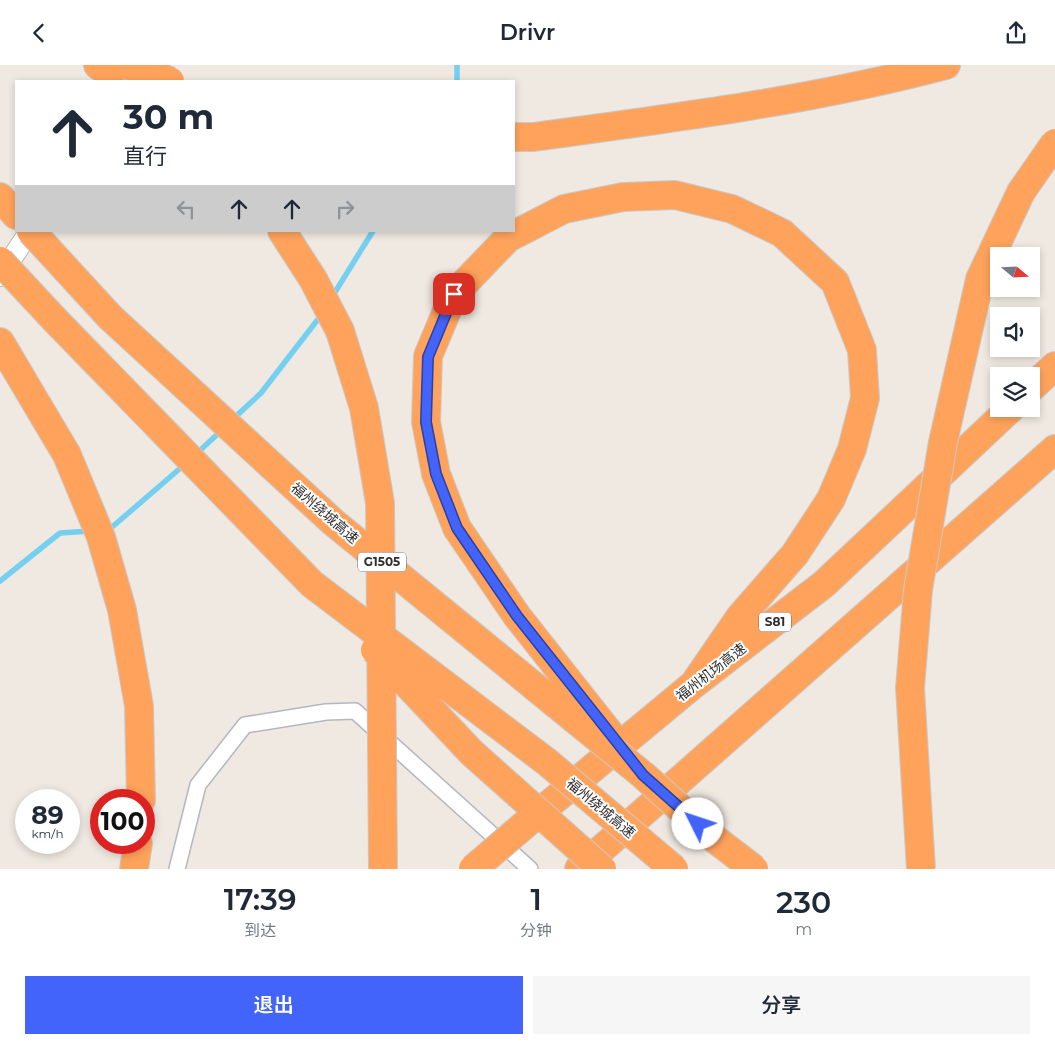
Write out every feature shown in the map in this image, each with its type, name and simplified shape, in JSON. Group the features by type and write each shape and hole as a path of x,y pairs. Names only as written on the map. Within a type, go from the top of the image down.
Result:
{"highway":[{"path":"98,65 119,80"},
{"path":"128,65 167,80"},
{"path":"515,137 534,137 750,107 887,81 946,65"},
{"path":"920,869 910,688 918,591 943,442 980,279 1021,191 1055,143"},
{"path":"643,775 517,616 457,528 436,474 426,422 428,357 454,294 508,239 564,209 623,197 675,195 732,209 782,233 835,282 862,350 865,397 852,449 831,499 795,553 740,617 694,684"},
{"path":"0,197 15,214"},
{"name":"福州绕城高速","path":"32,232 110,317 333,522 643,775 712,836 754,869"},
{"path":"283,232 313,279 340,331 364,408 380,503 383,869"},
{"name":"福州绕城高速","path":"0,261 56,321 312,583 547,761 674,869"},
{"path":"0,342 67,455 101,537 122,610 139,706 141,789"},
{"path":"1040,380 1055,366"},
{"name":"福州机场高速","path":"473,869 528,821 694,684 824,584 1001,417"},
{"path":"312,583 471,752 588,868 1055,449"},
{"path":"134,869 136,854"}],"street":[{"path":"135,80 145,65"},
{"path":"0,275 30,232"},
{"path":"178,869 198,785 245,725 326,712 355,711 527,868"}],"waterway":[{"path":"457,65 457,80"},
{"path":"332,297 372,232"},
{"path":"233,419 261,393 322,314"},
{"path":"195,455 223,429"},
{"path":"105,529 111,528 184,465"},
{"path":"0,581 60,533 91,531"}],"route":[{"path":"454,294 428,357 426,422 436,474 457,528 517,616 643,775 698,824"}]}
